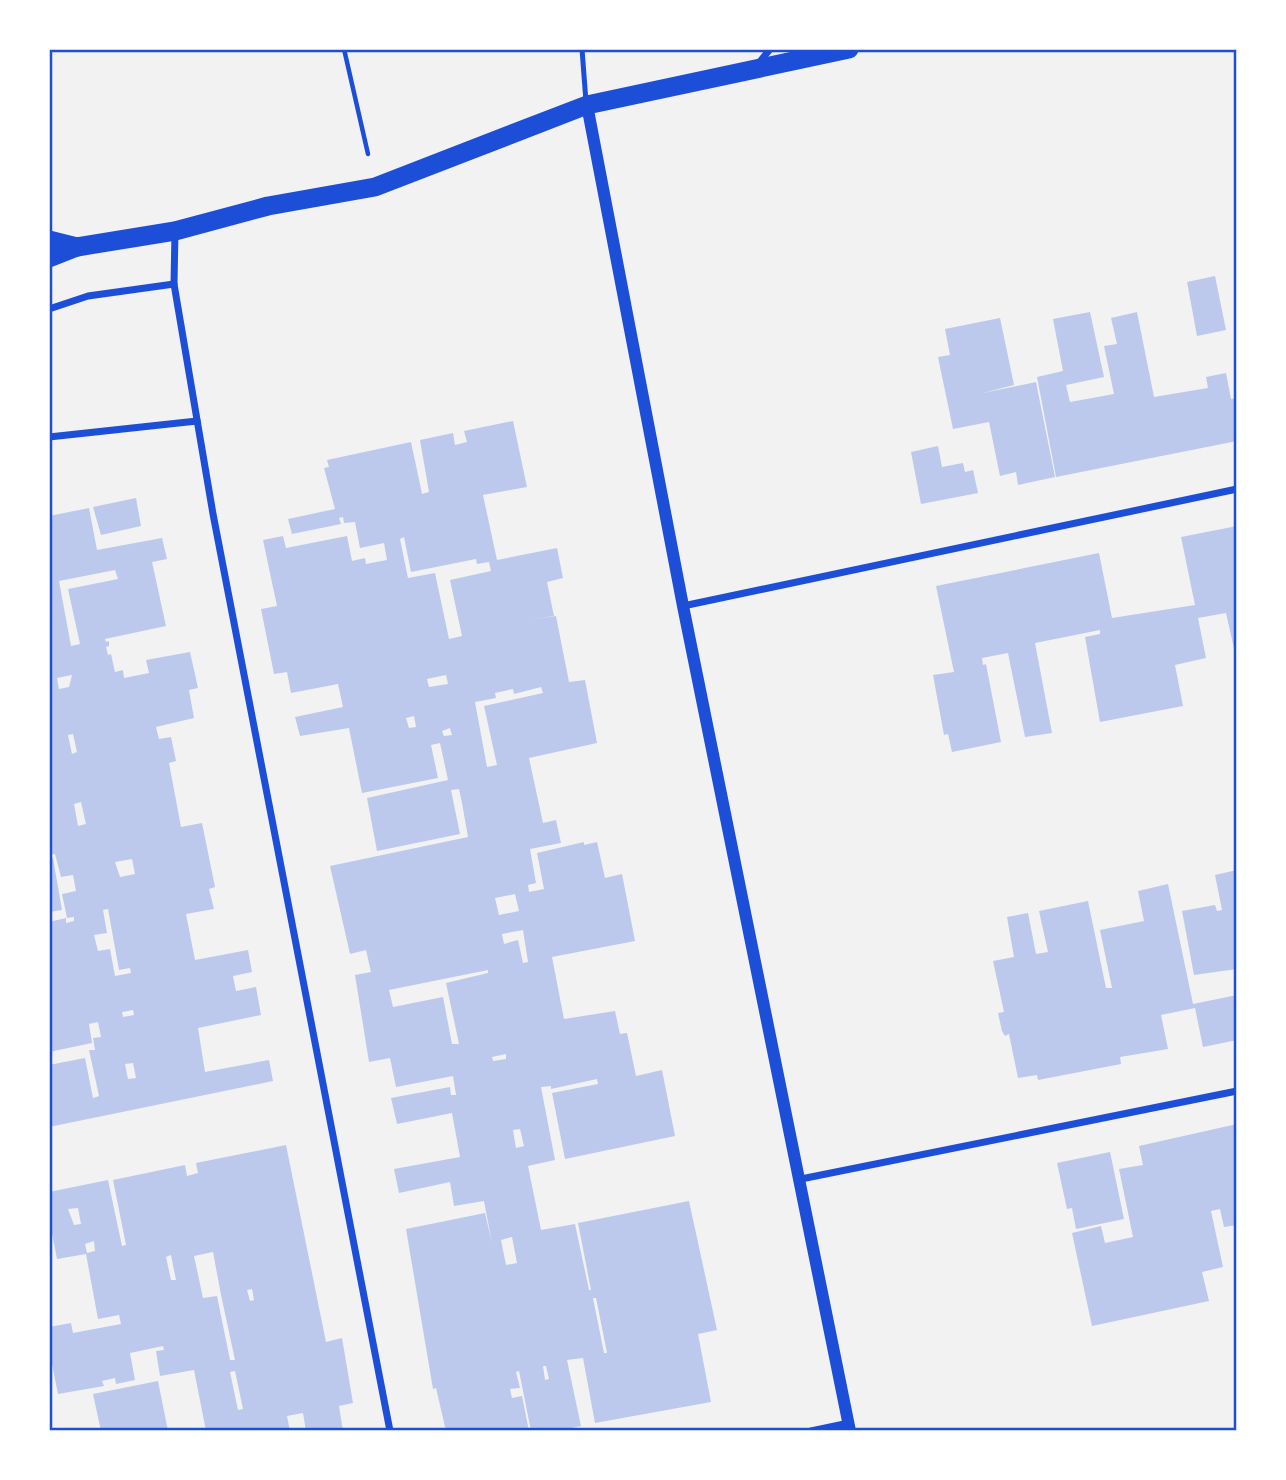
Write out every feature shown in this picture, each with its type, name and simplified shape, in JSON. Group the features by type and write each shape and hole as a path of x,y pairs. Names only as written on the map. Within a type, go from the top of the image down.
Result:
{"highway":[{"path":"49,258 77,247 175,231 268,206 375,187 587,105 756,66 849,49"},
{"path":"49,240 77,247"}],"street":[{"path":"756,66 771,49"},
{"path":"587,105 683,606 850,1427 811,1431"},
{"path":"175,231 174,284 197,421 390,1431"},
{"path":"49,309 88,296 174,284"},
{"path":"49,437 197,421"},
{"path":"683,606 1237,489"},
{"path":"801,1179 1237,1091"}],"lane":[{"path":"582,49 587,105"}],"path":[{"path":"344,49 375,187"}],"building":[{"path":"1215,276 1226,330 1197,336 1187,282"},
{"path":"1090,312 1104,377 1066,385 1070,402 1114,394 1104,346 1117,344 1111,318 1137,312 1154,397 1208,388 1206,377 1226,373 1231,399 1237,398 1237,441 1056,477 1037,377 1063,371 1053,319"},
{"path":"1000,318 1014,385 983,393 1036,382 1055,477 1018,485 1016,472 1000,476 989,422 953,429 938,357 950,355 945,329"},
{"path":"513,421 527,487 483,495 497,560 557,548 563,578 547,582 554,616 530,620 556,616 569,682 585,680 597,743 529,758 543,823 556,820 561,843 530,849 536,883 528,885 529,892 544,889 537,853 584,842 584,845 597,842 605,878 622,874 635,941 552,957 564,1019 615,1011 620,1034 627,1033 636,1076 662,1070 675,1136 565,1159 552,1093 598,1084 597,1079 551,1089 551,1086 541,1087 555,1160 528,1166 541,1230 575,1224 591,1290 578,1223 689,1201 717,1330 698,1334 711,1402 595,1423 583,1358 567,1360 581,1426 557,1431 531,1431 519,1371 516,1372 520,1388 510,1389 512,1398 522,1396 529,1431 446,1431 436,1388 433,1389 406,1229 485,1213 492,1243 484,1201 454,1206 450,1182 399,1193 394,1169 460,1157 452,1113 397,1124 391,1098 450,1087 451,1095 456,1095 453,1076 396,1087 390,1058 369,1062 355,975 371,972 366,950 350,954 330,866 468,837 459,789 451,790 460,834 377,851 367,798 448,780 440,743 431,745 438,778 362,793 349,728 300,736 295,717 343,707 338,684 291,693 287,672 274,674 261,609 277,606 263,540 283,536 286,548 347,536 352,561 365,558 366,564 387,560 384,543 360,548 355,522 344,523 343,517 339,518 341,524 292,534 288,519 335,509 324,468 329,467 327,460 411,442 422,494 429,492 420,440 453,433 455,445 467,442 464,431","holes":["404,537 411,572 476,559 477,564 489,562 491,571 450,580 462,636 449,639 435,573 408,578 400,539","446,675 448,684 429,687 427,679","541,687 543,693 484,706 497,765 487,767 475,702 496,698 495,693 513,689 514,694","414,716 416,727 409,728 406,718","450,728 452,735 444,736 442,731","515,894 519,911 499,915 495,898","523,930 528,962 523,963 518,940 504,944 502,934","488,970 488,973 446,983 459,1044 452,1044 443,997 393,1007 389,990","506,1054 506,1059 493,1061 492,1057","520,1129 524,1146 516,1148 513,1130","512,1237 517,1263 506,1265 501,1240","593,1298 596,1298 607,1353 604,1353","543,1366 546,1366 549,1379 545,1380"]},
{"path":"938,446 942,467 963,463 965,472 973,470 978,493 921,504 911,452"},
{"path":"136,498 141,526 101,535 93,507"},
{"path":"89,508 97,550 162,538 167,559 152,562 166,626 105,639 106,642 109,641 109,646 106,647 108,655 111,654 115,672 123,670 124,678 149,673 146,660 190,652 198,688 189,690 194,718 156,727 159,739 171,737 176,761 169,763 181,827 202,823 215,887 209,889 214,909 186,914 195,960 248,950 252,972 233,976 236,991 256,987 261,1015 198,1028 205,1072 269,1060 273,1081 49,1127 49,1065 85,1058 93,1098 99,1096 89,1050 95,1050 93,1038 101,1037 98,1022 89,1024 92,1043 49,1052 49,922 66,918 66,923 74,921 74,917 67,918 62,894 76,891 73,875 61,877 55,854 49,855 49,516","holes":["115,570 118,579 68,589 80,644 71,646 59,581","72,675 69,687 59,689 57,678","73,734 77,752 72,754 68,735","81,802 86,824 78,826 74,804","132,859 135,874 120,877 115,862","108,909 119,970 130,968 131,973 115,976 110,949 98,951 94,935 107,933 103,910","133,1010 134,1015 123,1017 122,1012","133,1063 136,1078 128,1079 125,1064"]},
{"path":"1237,526 1237,662 1226,613 1198,618 1206,658 1175,665 1183,706 1100,722 1085,637 1100,634 1100,630 1035,643 1052,733 1025,737 1008,653 982,658 983,665 986,664 1001,742 952,752 948,734 944,735 933,675 954,672 936,586 1099,553 1112,618 1195,605 1181,537"},
{"path":"53,858 62,910 49,912 49,859"},
{"path":"1237,870 1237,969 1194,975 1182,911 1215,905 1217,911 1222,910 1215,875"},
{"path":"1168,884 1193,1004 1237,995 1237,1040 1203,1047 1195,1008 1161,1015 1168,1049 1120,1057 1121,1064 1038,1080 1037,1075 1018,1078 1009,1034 1005,1036 1002,1031 998,1013 1004,1012 993,961 1014,957 1007,917 1028,913 1036,954 1048,952 1039,911 1088,901 1106,988 1112,988 1100,930 1144,921 1138,891"},
{"path":"1237,1124 1237,1225 1224,1227 1220,1209 1211,1211 1223,1267 1202,1272 1209,1301 1092,1326 1072,1233 1101,1226 1105,1243 1133,1237 1119,1169 1143,1165 1139,1146"},
{"path":"286,1145 326,1342 342,1338 353,1403 339,1406 343,1431 306,1431 303,1413 287,1416 290,1431 206,1431 194,1370 160,1376 156,1351 164,1350 163,1346 130,1353 135,1380 116,1384 115,1378 102,1381 104,1386 58,1394 49,1349 49,1327 71,1323 73,1333 121,1324 119,1315 98,1319 86,1254 57,1259 49,1218 49,1192 108,1180 122,1246 126,1245 113,1180 185,1165 187,1176 198,1173 196,1163","holes":["78,1208 81,1224 74,1225 68,1209","94,1241 95,1251 87,1253 85,1244","213,1252 235,1360 230,1360 217,1296 203,1298 194,1256","171,1255 176,1280 171,1280 166,1257","252,1289 254,1300 250,1301 247,1290","235,1371 243,1409 238,1410 230,1372"]},
{"path":"1110,1152 1124,1219 1076,1229 1072,1208 1067,1209 1057,1163"},
{"path":"158,1381 168,1431 101,1431 93,1394"}]}
